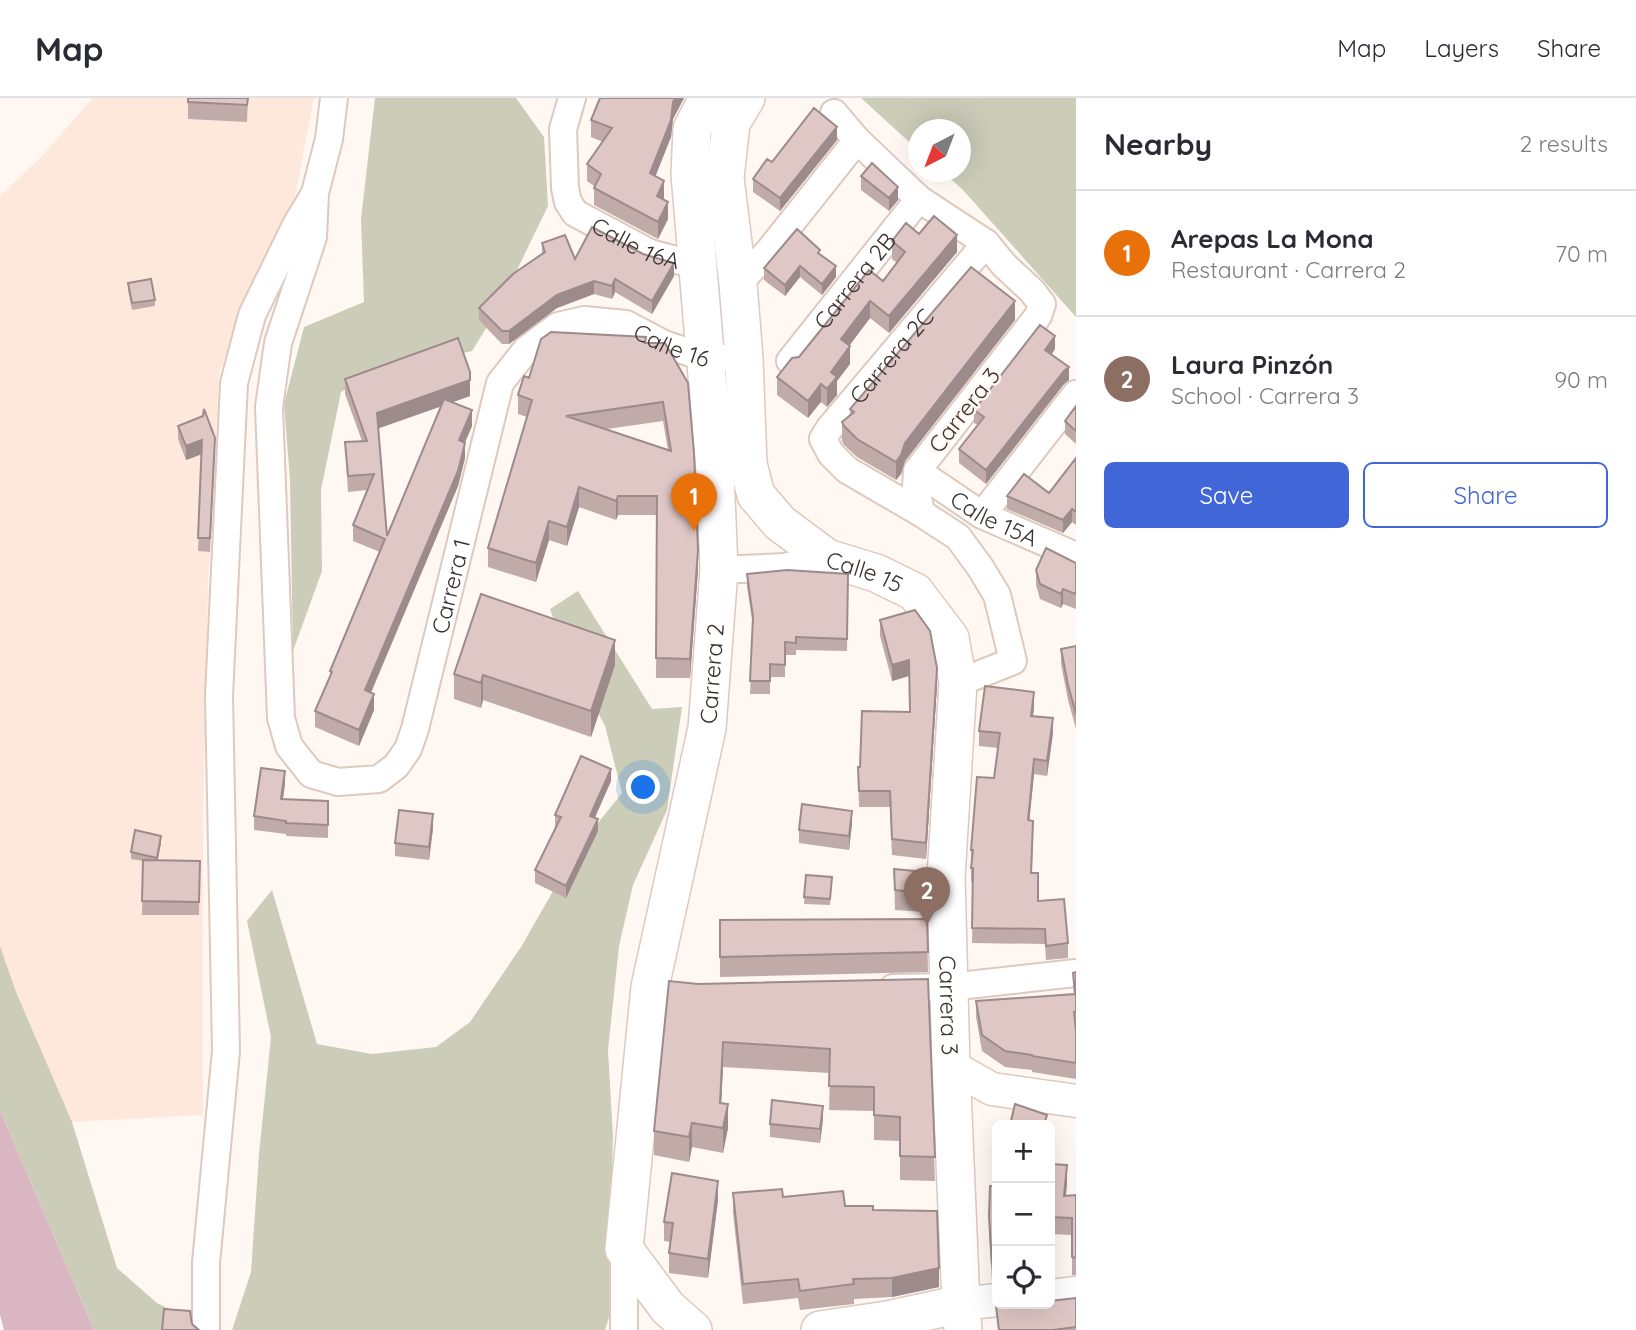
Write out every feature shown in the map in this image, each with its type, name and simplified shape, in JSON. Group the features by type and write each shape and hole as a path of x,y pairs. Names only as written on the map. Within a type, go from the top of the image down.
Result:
{"main road":[{"name":"Carrera 2","path":"624,1249 662,989 707,728 719,570 715,471 690,174 692,129 708,98"},
{"path":"746,98 731,123 725,178 744,358 747,464 756,495 780,523 827,558"},
{"name":"Calle 15","path":"827,558 877,573 915,592 950,638 958,683"},
{"name":"Carrera 3","path":"958,683 946,877 962,1317"},
{"path":"624,1249 681,1319"},
{"path":"820,1330 900,1325 962,1317"}],"street":[{"path":"206,1330 206,1263 226,1051 219,696 234,383 252,315 296,225 315,193 329,139 334,98"},
{"name":"Calle 16A","path":"572,98 563,130 565,188 568,202 575,213 650,253 699,266"},
{"path":"834,113 857,140 919,199 986,243"},
{"path":"738,284 768,252 857,140"},
{"name":"Carrera 1","path":"315,193 313,237 278,343 269,407 281,718 289,746 311,774 338,782 379,779 396,765 408,749 500,383"},
{"name":"Carrera 2B","path":"790,361 919,199"},
{"name":"Carrera 3","path":"921,513 916,487 917,471 1038,316 1042,304 986,243"},
{"name":"Carrera 2C","path":"921,513 847,470 831,454 823,439 986,243"},
{"name":"Calle 16","path":"500,383 526,350 558,326 584,320 626,324 664,344 706,358 744,358"},
{"path":"982,515 1076,394"},
{"name":"Calle 15A","path":"917,471 982,515 1074,552"},
{"path":"921,513 958,537 997,595 1013,661 958,683"},
{"name":"Calle 15","path":"719,570 784,567 827,558"},
{"path":"866,989 950,987 1076,973"},
{"path":"951,1066 992,1089 1076,1101"},
{"name":"Carrera 2","path":"624,1249 624,1330"},
{"path":"1055,1295 1076,1293"},
{"path":"962,1317 992,1302"}],"shaded area":[{"path":"93,98 314,98 292,212 269,251 219,373 208,585 203,822 203,1115 71,1122 16,992 0,946 0,196 42,156"},
{"path":"0,1110 94,1330 4,1330 0,1315"}],"green space":[{"path":"375,98 516,98 544,137 548,206 498,309 472,351 370,375 341,392 321,490 322,571 293,651 290,480 284,404 304,327 364,302 361,219"},
{"path":"861,98 1076,98 1076,317 954,182 971,182 971,119 908,119 908,141"},
{"path":"578,591 652,709 682,707 667,810 633,885 619,946 608,1050 613,1137 610,1242 614,1301 605,1330 232,1330 251,1272 271,1037 247,921 272,890 317,1044 372,1054 436,1047 470,1022 521,947 577,849 622,793 605,726 565,650 550,609"},
{"path":"0,946 16,992 72,1122 117,1268 157,1303 213,1330 94,1330 0,1110"}],"building":[{"path":"188,98 248,98 247,105 188,102"},
{"path":"600,98 676,98 671,120 650,173 664,181 657,196 668,202 658,222 594,188 601,174 587,164 612,128 591,120"},
{"path":"814,108 837,127 780,198 753,179 767,159 772,162"},
{"path":"872,163 898,187 889,198 861,176"},
{"path":"934,216 957,235 889,316 870,301 841,339 850,346 831,372 837,377 827,389 821,384 808,401 777,377 792,358 799,357 869,270 883,281 905,252 892,241 906,223 919,234"},
{"path":"592,227 643,254 674,263 652,301 615,279 612,286 594,281 557,295 509,331 502,331 479,308 513,274 545,252 542,243 565,235 575,259"},
{"path":"797,229 820,250 818,253 836,266 822,284 800,266 785,285 764,268"},
{"path":"971,267 1015,301 905,443 896,462 857,439 842,422 854,412 850,409"},
{"path":"151,279 155,300 132,303 128,283"},
{"path":"1040,325 1055,336 1045,350 1069,367 986,470 959,449 984,417 974,410"},
{"path":"551,332 646,337 645,343 665,343 688,383 698,550 690,659 656,658 657,496 618,496 616,501 579,487 567,527 549,521 536,563 488,548 532,400 518,395 524,376 529,378 541,339","holes":["663,402 671,451 566,416"]},
{"path":"458,338 470,372 470,380 377,413 387,536 444,399 472,410 459,440 465,443 458,471 365,690 374,694 359,730 315,711 385,539 353,525 374,474 348,476 345,442 367,441 345,379"},
{"path":"1076,406 1076,431 1065,421"},
{"path":"204,409 215,438 210,538 198,538 202,440 186,446 178,426 203,416"},
{"path":"1076,458 1076,512 1072,509 1063,520 1007,496 1024,474 1049,493"},
{"path":"1046,548 1076,563 1076,594 1063,589 1061,594 1040,584 1036,570"},
{"path":"787,570 848,574 847,639 796,637 796,643 785,642 785,665 770,664 770,681 750,681 753,617 747,574"},
{"path":"481,594 615,640 591,711 483,675 481,683 454,674"},
{"path":"915,610 930,631 937,668 926,843 892,839 890,791 859,791 862,711 910,712 909,660 892,665 880,620"},
{"path":"1076,646 1076,714 1061,649"},
{"path":"985,686 1034,692 1031,716 1053,718 1047,761 1034,759 1028,820 1033,821 1031,873 1038,873 1038,901 1064,899 1068,943 1046,946 1045,929 972,928 971,850 977,777 994,778 1000,733 979,731"},
{"path":"581,756 611,769 590,816 598,819 566,886 535,870 561,817 555,815"},
{"path":"261,768 285,771 281,799 328,801 328,825 286,823 254,816"},
{"path":"802,804 852,811 849,836 799,830"},
{"path":"399,810 433,814 429,847 395,843"},
{"path":"135,830 161,836 157,858 131,852"},
{"path":"143,860 200,861 199,902 142,901"},
{"path":"894,869 925,872 926,893 895,890"},
{"path":"806,875 832,877 830,899 804,897"},
{"path":"927,919 928,952 720,957 720,920"},
{"path":"1076,972 1076,1063 1005,1051 982,1035 976,1001 1075,994 1073,973"},
{"path":"928,979 935,1157 900,1156 900,1117 874,1115 874,1087 829,1086 830,1049 723,1042 720,1103 728,1104 723,1128 692,1123 689,1137 654,1131 669,981 698,984"},
{"path":"772,1100 823,1106 820,1129 770,1124"},
{"path":"1015,1104 1047,1115 1046,1120 1011,1120"},
{"path":"1055,1164 1067,1165 1064,1196 1076,1195 1076,1258 1072,1257 1072,1218 1055,1217"},
{"path":"672,1173 718,1181 708,1259 669,1253 673,1223 664,1222"},
{"path":"992,1186 992,1264 989,1216"},
{"path":"782,1189 783,1197 843,1191 845,1206 873,1206 873,1210 937,1211 939,1268 892,1278 853,1279 854,1284 800,1291 798,1279 743,1284 733,1193"},
{"path":"1076,1298 1076,1327 1053,1330 999,1330 996,1309 1055,1309 1055,1300"},
{"path":"164,1309 190,1311 192,1324 199,1330 162,1330"}],"place":[{"name":"Arepas La Mona","path":"694,531"},
{"name":"Laura Pinzón","path":"927,925"}]}
